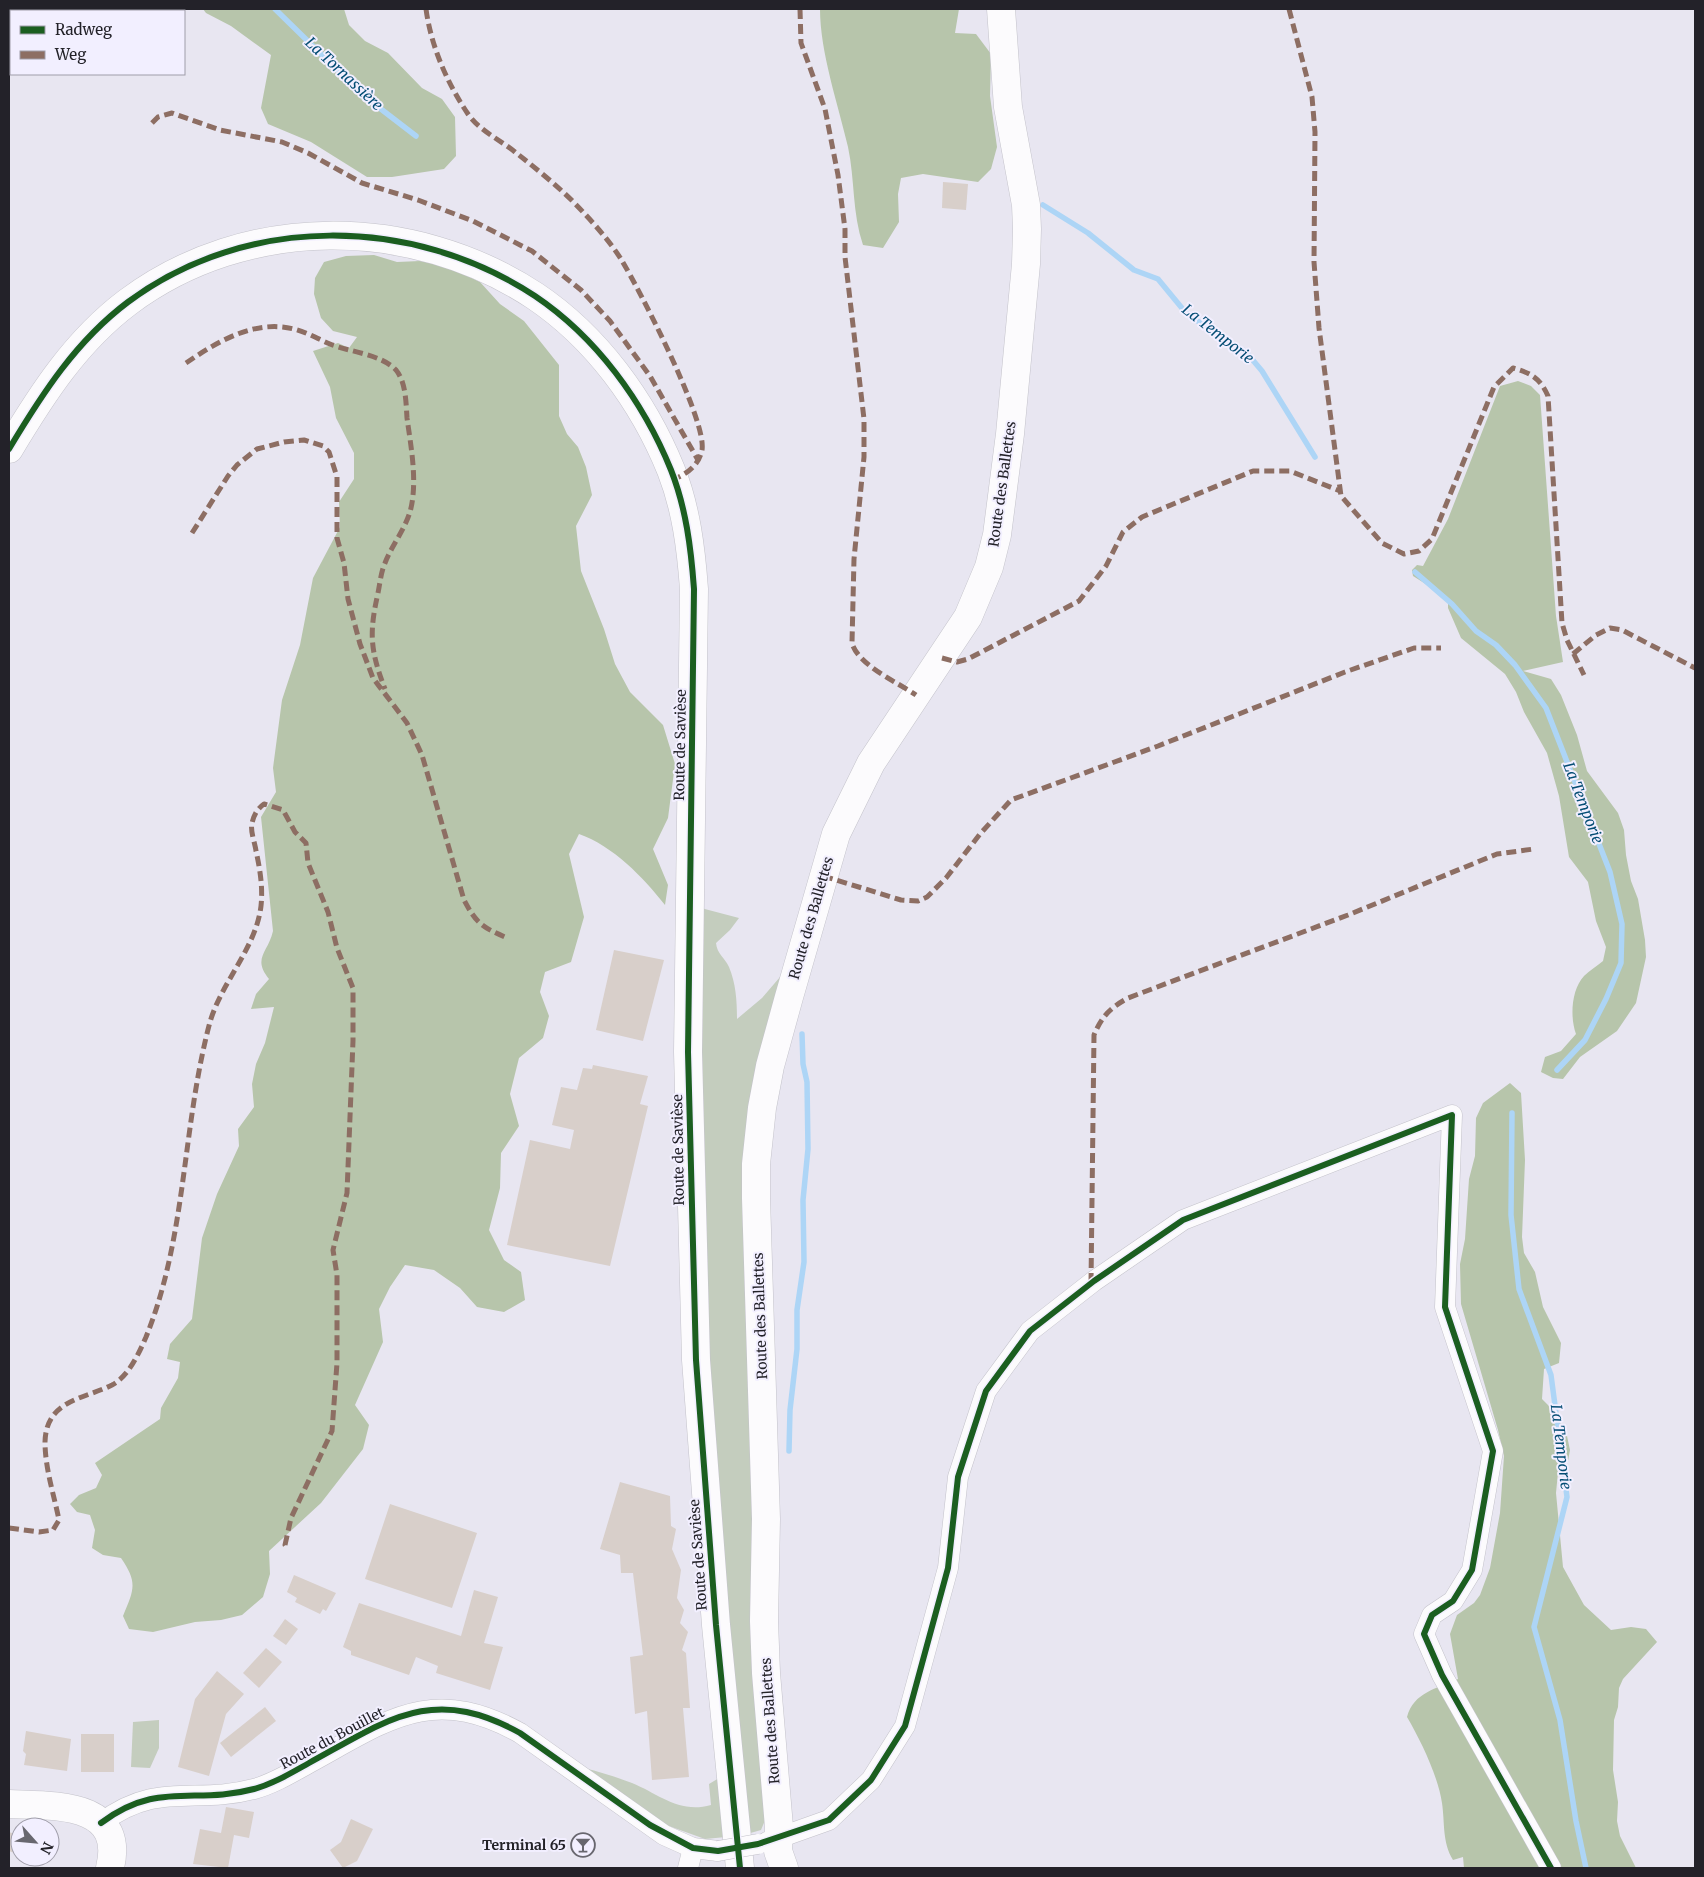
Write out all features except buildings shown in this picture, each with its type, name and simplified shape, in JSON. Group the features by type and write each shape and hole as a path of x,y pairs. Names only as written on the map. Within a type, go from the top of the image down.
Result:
{"street":[{"name":"Route des Ballettes","path":"784,1868 778,1851 768,1842 764,1621 766,1520 756,1198 756,1164 762,1108 786,1006 836,834 871,763 968,617 989,567 997,535 1010,434 1026,264 1027,229 1026,205 1008,107 1001,9"},
{"name":"Route de Savièse","path":"9,449 45,390 73,353 128,302 185,268 218,254 255,243 291,237 337,235 400,242 443,252 478,264 536,297 569,322 596,349 621,379 656,438 671,470 682,503 690,545 694,589 688,1052 696,1360 716,1625 740,1868"},
{"path":"688,1868 692,1848 718,1851 768,1842 829,1820 871,1780 905,1726 948,1568 958,1477 986,1391 1030,1331 1094,1281 1183,1220 1452,1115 1445,1307 1493,1450 1472,1570 1454,1600 1432,1615 1424,1634 1442,1675 1551,1868"},
{"name":"Route du Bouillet","path":"101,1823 119,1810 154,1797 236,1793 255,1789 279,1779 390,1721 431,1708 454,1709 475,1713 498,1721 520,1733 650,1826 692,1848"},
{"path":"9,1804 80,1809 93,1815 101,1823 112,1840 110,1868"}],"green space":[{"path":"203,9 344,9 349,25 365,41 388,53 422,88 442,99 455,117 456,156 444,169 392,177 367,177 311,142 268,124 261,108 271,55 231,26 206,13"},
{"path":"820,9 959,9 955,33 976,34 991,54 990,96 997,147 991,169 978,182 923,174 901,178 898,194 899,222 883,248 863,245 859,233 848,147 826,60"},
{"path":"374,255 397,262 420,261 447,266 480,282 500,304 524,321 559,365 559,416 567,434 578,447 586,467 592,495 576,526 581,571 604,629 615,664 630,692 663,725 675,764 668,818 653,849 668,885 665,905 637,873 615,854 592,839 579,834 569,854 584,917 571,962 545,972 540,992 549,1016 543,1038 519,1058 510,1094 519,1126 501,1153 500,1188 489,1230 504,1260 521,1272 525,1300 504,1312 477,1307 460,1288 434,1270 405,1265 390,1287 379,1309 383,1342 355,1405 369,1425 363,1449 321,1503 269,1551 270,1574 263,1597 242,1615 221,1620 195,1622 153,1632 129,1629 123,1616 132,1592 130,1574 121,1558 103,1555 92,1548 95,1530 90,1515 77,1512 70,1504 79,1495 96,1488 102,1475 95,1463 160,1419 161,1408 178,1378 180,1362 167,1359 170,1344 192,1319 202,1238 217,1194 239,1146 238,1129 254,1107 252,1084 256,1064 265,1043 274,1007 251,1009 256,994 269,979 264,972 261,960 273,931 261,817 276,792 273,768 282,700 300,645 313,578 340,527 339,502 354,479 354,453 336,418 330,387 313,351 338,343 349,348 357,337 333,331 321,318 314,294 315,278 324,262 346,256"},
{"path":"1518,381 1531,386 1540,395 1556,616 1563,662 1523,671 1551,679 1561,695 1577,735 1587,771 1618,813 1624,830 1626,855 1631,881 1638,899 1645,940 1646,957 1636,1003 1617,1031 1580,1057 1563,1079 1553,1078 1541,1072 1545,1057 1561,1051 1576,1034 1572,1012 1576,989 1584,976 1603,961 1606,947 1596,921 1588,882 1569,857 1559,796 1547,753 1524,712 1516,692 1505,674 1461,638 1448,608 1448,598 1413,576 1412,570 1417,565 1423,566 1448,519 1500,386"},
{"path":"701,908 739,918 730,930 716,943 718,950 729,967 733,980 737,1019 762,998 780,977 780,990 770,1028 766,1818 761,1830 747,1834 712,1416 702,1158"},
{"path":"1510,1083 1521,1093 1525,1160 1522,1237 1524,1253 1535,1272 1543,1307 1561,1343 1559,1363 1544,1369 1542,1399 1553,1410 1567,1436 1570,1450 1568,1461 1558,1472 1556,1493 1563,1567 1584,1605 1611,1630 1631,1627 1646,1629 1657,1642 1623,1679 1619,1688 1618,1707 1614,1720 1613,1770 1618,1802 1617,1821 1620,1836 1636,1868 1464,1868 1463,1857 1453,1860 1449,1853 1445,1839 1442,1803 1437,1782 1423,1748 1407,1717 1410,1709 1420,1697 1427,1692 1458,1679 1450,1634 1457,1615 1474,1603 1480,1595 1490,1568 1500,1513 1504,1456 1461,1304 1460,1264 1465,1239 1469,1179 1475,1156 1476,1118 1483,1103"},
{"path":"159,1720 159,1748 150,1768 131,1767 133,1722"},
{"path":"584,1768 632,1783 670,1802 689,1807 711,1805 709,1784 719,1778 726,1837 705,1839 666,1825"}],"waterway":[{"name":"La Tornassière","path":"275,9 364,96 416,136"},
{"name":"La Temporie","path":"1043,205 1088,233 1134,270 1158,279 1186,313 1246,352 1262,371 1315,457"},
{"name":"La Temporie","path":"1415,572 1452,604 1476,631 1496,645 1515,665 1546,708 1610,872 1622,924 1621,963 1606,999 1585,1040 1557,1070"},
{"path":"789,1451 790,1410 797,1349 797,1310 804,1262 803,1200 808,1149 807,1082 803,1064 802,1034"},
{"name":"La Temporie","path":"1512,1113 1511,1215 1519,1289 1551,1375 1567,1497 1534,1627 1560,1720 1576,1821 1586,1868"}],"marked path":[{"path":"426,9 428,23 441,64 453,90 468,114 478,125 533,166 575,204 617,253 642,297 683,384 701,434 702,450 698,460 688,472 674,479"},
{"path":"800,9 801,43 825,109 838,175 845,229 845,257 864,419 864,457 854,559 852,643 862,659 870,666 916,695"},
{"path":"1289,9 1312,97 1315,132 1314,262 1319,328 1341,496 1382,543 1404,554 1419,551 1432,539 1494,387 1513,368 1534,377 1542,385 1548,396 1562,623 1567,640 1584,675"},
{"path":"152,123 158,117 172,113 220,130 282,142 308,153 362,183 418,200 473,221 532,251 581,290 610,321 650,376 698,460"},
{"path":"186,363 210,347 237,334 265,327 279,327 298,330 338,347 374,357 396,370 404,387 414,477 410,512 382,570 373,619 372,641 376,663 385,689"},
{"path":"192,533 228,476 237,465 257,449 284,442 304,440 323,446 329,452 337,477 337,538 344,563 348,599 360,644 373,678 407,723 422,755 464,900 480,923 505,937"},
{"path":"942,658 957,662 968,659 1079,601 1106,566 1123,532 1142,517 1253,471 1290,471 1340,491"},
{"path":"1573,654 1596,635 1610,628 1622,630 1695,668"},
{"path":"823,876 901,900 918,901 927,897 946,878 980,834 1011,800 1158,746 1345,672 1414,648 1441,648"},
{"path":"9,1528 39,1532 53,1530 59,1520 45,1452 47,1428 52,1417 68,1403 112,1385 124,1376 133,1364 146,1337 159,1299 169,1260 177,1220 194,1101 210,1022 222,992 246,950 258,921 262,899 259,865 252,826 256,812 264,804 283,810 295,832 306,843 308,863 328,912 337,948 353,988 353,1041 347,1193 333,1250 337,1275 337,1363 332,1431 291,1518 285,1545 288,1549"},
{"path":"1091,1283 1094,1035 1107,1013 1128,998 1348,915 1497,854 1534,849"}],"cycle path":[{"path":"9,449 61,369 92,334 128,302 174,273 224,253 276,240 330,236 383,239 436,250 487,269 535,296 578,331 615,372 632,395 660,444 676,484 684,514 694,589 688,1052 696,1360 716,1625 740,1868"},
{"path":"101,1823 122,1810 141,1802 177,1796 233,1793 261,1787 282,1778 363,1733 387,1722 411,1714 435,1710 461,1711 489,1718 520,1733 650,1825 693,1848 718,1851 758,1844 829,1820 871,1780 905,1726 948,1568 958,1477 986,1391 1030,1331 1094,1281 1183,1220 1452,1115 1445,1307 1493,1451 1472,1570 1453,1601 1432,1615 1424,1634 1442,1675 1551,1868"}],"place":[{"name":"Terminal 65","path":"583,1845"}]}
